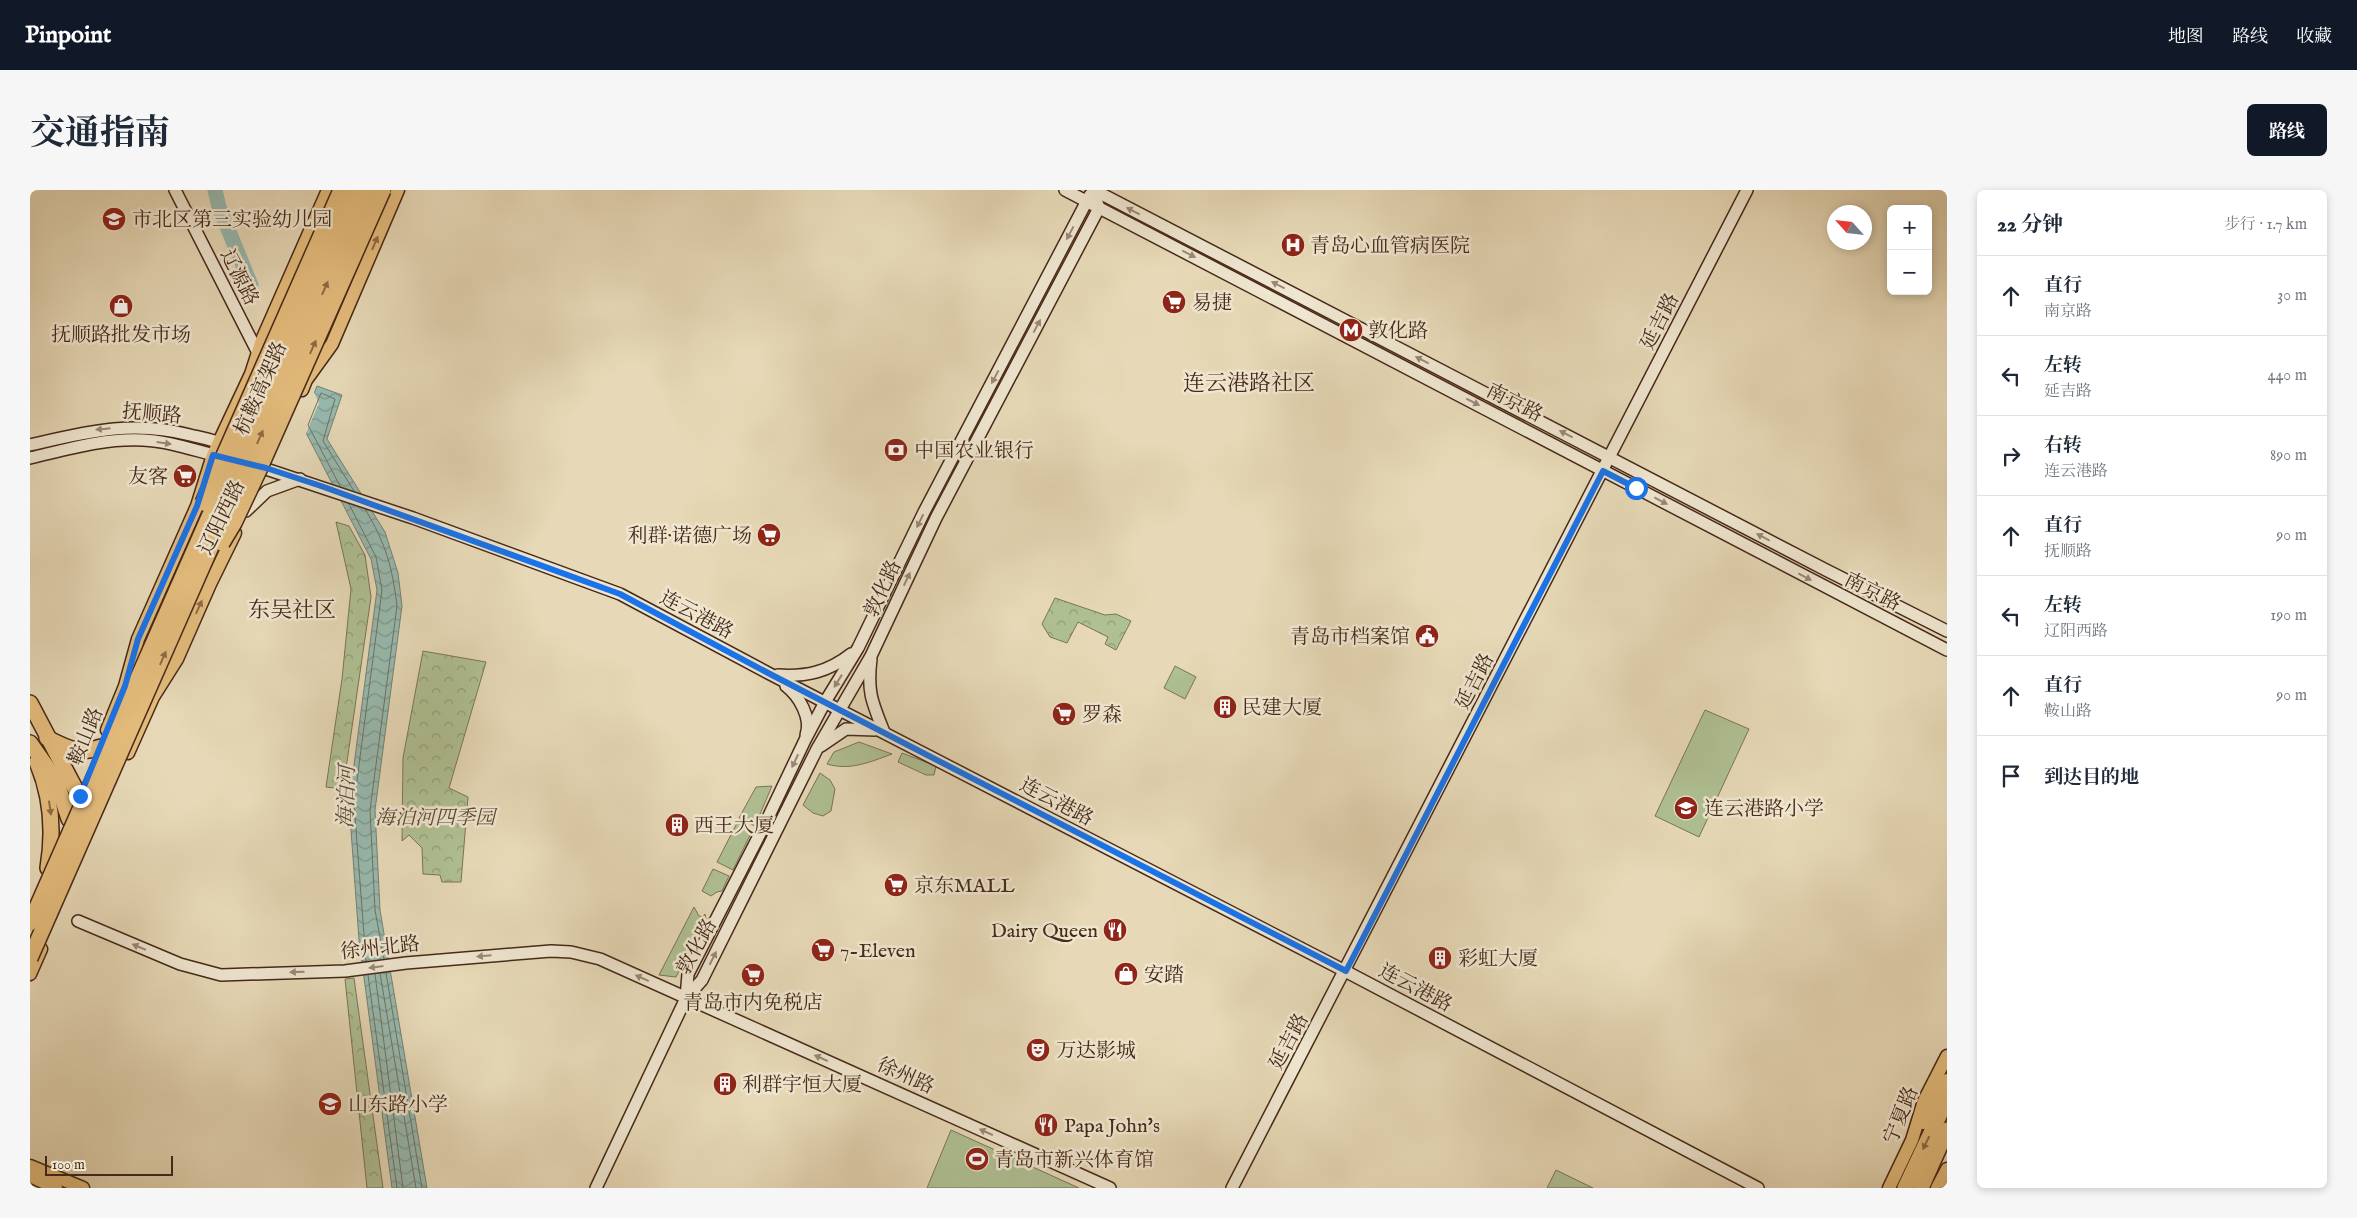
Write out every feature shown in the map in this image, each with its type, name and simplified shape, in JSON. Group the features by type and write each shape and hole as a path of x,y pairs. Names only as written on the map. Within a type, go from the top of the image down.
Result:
{"highway":[{"path":"184,591 198,513 341,190"},
{"name":"杭鞍高架路","path":"30,958 352,190"},
{"name":"杭鞍高架路","path":"30,923 368,190"},
{"path":"184,591 234,523 383,190"},
{"path":"30,703 95,826 82,826 70,819 56,780 30,744"},
{"path":"48,738 66,748 79,752 101,747"},
{"path":"30,744 43,774 51,808 52,845 48,868"},
{"path":"1905,1188 1947,1099"},
{"path":"1921,1188 1947,1130"}],"main road":[{"name":"辽源路","path":"175,190 258,354"},
{"name":"辽阳西路","path":"125,686 138,639 197,506 213,455 251,374 262,340 328,190"},
{"name":"辽阳西路","path":"95,826 153,697 177,659 210,584 306,380 332,344 398,190"},
{"name":"南京路","path":"1065,190 1579,456 1603,471 1947,650"},
{"name":"南京路","path":"1093,190 1947,631"},
{"name":"敦化路","path":"686,998 688,974 766,822 805,740 825,702 858,648 924,512 1093,190"},
{"path":"1093,190 1099,208"},
{"name":"延吉路","path":"1232,1188 1346,971 1747,190"},
{"name":"敦化路","path":"596,1188 686,998 702,980 817,749 838,709 871,656 936,518 1099,208"},
{"name":"抚顺路","path":"30,445 95,430 123,427 173,430 219,442 266,468"},
{"name":"抚顺路","path":"30,458 98,442 144,440 168,443 266,468 321,486"},
{"path":"246,511 267,491 300,479"},
{"name":"连云港路","path":"321,486 403,514 620,594 770,674 1346,971 1758,1188"},
{"path":"770,674 804,676 825,670 841,662 858,648"},
{"path":"871,656 869,691 884,732"},
{"path":"770,674 795,694 804,711 808,728 805,740"},
{"name":"鞍山路","path":"30,909 101,747 125,686"},
{"path":"817,749 846,729 865,728 884,732"},
{"path":"30,974 95,826"},
{"name":"徐州北路","path":"78,921 180,964 221,975 346,971 406,963 551,951 571,952 600,959 686,998"},
{"name":"徐州路","path":"686,998 1110,1188"},
{"name":"宁夏路","path":"1889,1188 1912,1140 1924,1101 1947,1056"},
{"path":"1912,1140 1947,1080"},
{"path":"30,1166 83,1188"},
{"path":"1937,1188 1947,1169"},
{"path":"30,1176 56,1188"}],"green space":[{"path":"336,522 349,526 365,555 371,597 343,789 326,787 342,679 351,589"},
{"path":"1055,598 1105,615 1116,614 1131,621 1116,650 1105,644 1108,637 1078,622 1067,643 1050,637 1042,624"},
{"name":"海泊河四季园","path":"423,651 486,662 449,788 468,797 461,882 442,882 440,875 423,874 422,848 409,835 402,841 403,758"},
{"path":"1175,666 1196,677 1185,699 1164,688"},
{"path":"1705,710 1749,729 1699,837 1655,816"},
{"path":"859,742 892,754 868,763 852,766 844,767 827,764 834,752"},
{"path":"902,753 936,766 934,775 926,775 898,762"},
{"path":"820,773 830,780 835,789 831,811 823,816 813,813 803,805"},
{"path":"772,786 755,826 739,818 756,787"},
{"path":"737,823 752,831 733,870 717,862"},
{"path":"713,869 729,876 722,891 711,896 702,891"},
{"path":"694,907 699,916 703,917 705,914 706,918 676,977 659,975"},
{"path":"354,978 383,1188 367,1188 345,979"},
{"name":"青岛市新兴体育馆","path":"951,1130 1079,1188 927,1188"},
{"path":"1556,1170 1593,1188 1547,1188"}],"water":[{"name":"海泊河","path":"317,386 342,395 327,439 385,532 398,573 402,606 375,810 380,910 427,1188 392,1188 359,940 349,803 377,590 371,559 302,425"}],"pier":[{"path":"313,390 319,403 305,436 299,424"}],"waterway":[{"name":"海泊河","path":"215,190 219,207 251,285"}],"place":[{"name":"市北区第三实验幼儿园","path":"114,219"},
{"name":"青岛心血管病医院","path":"1293,245"},
{"name":"易捷","path":"1174,302"},
{"name":"抚顺路批发市场","path":"121,306"},
{"name":"敦化路","path":"1351,330"},
{"name":"中国农业银行","path":"896,450"},
{"name":"友客","path":"185,476"},
{"name":"利群·诺德广场","path":"769,535"},
{"name":"青岛市档案馆","path":"1427,636"},
{"name":"民建大厦","path":"1225,707"},
{"name":"罗森","path":"1064,714"},
{"name":"连云港路小学","path":"1686,808"},
{"name":"西王大厦","path":"677,825"},
{"name":"京东MALL","path":"896,885"},
{"name":"Dairy Queen","path":"1115,930"},
{"name":"7-Eleven","path":"823,950"},
{"name":"彩虹大厦","path":"1440,958"},
{"name":"安踏","path":"1126,974"},
{"name":"青岛市内免税店","path":"753,975"},
{"name":"万达影城","path":"1038,1050"},
{"name":"利群宇恒大厦","path":"725,1084"},
{"name":"山东路小学","path":"330,1104"},
{"name":"Papa John's","path":"1046,1125"},
{"name":"青岛市新兴体育馆","path":"977,1159"}],"district":[{"name":"连云港路社区","path":"1249,382"},
{"name":"东吴社区","path":"292,609"}],"route":[{"path":"80,796 125,686 138,639 197,506 213,455 266,468 321,486 592,582 620,594 1205,900 1346,971 1603,471 1636,488"}]}
